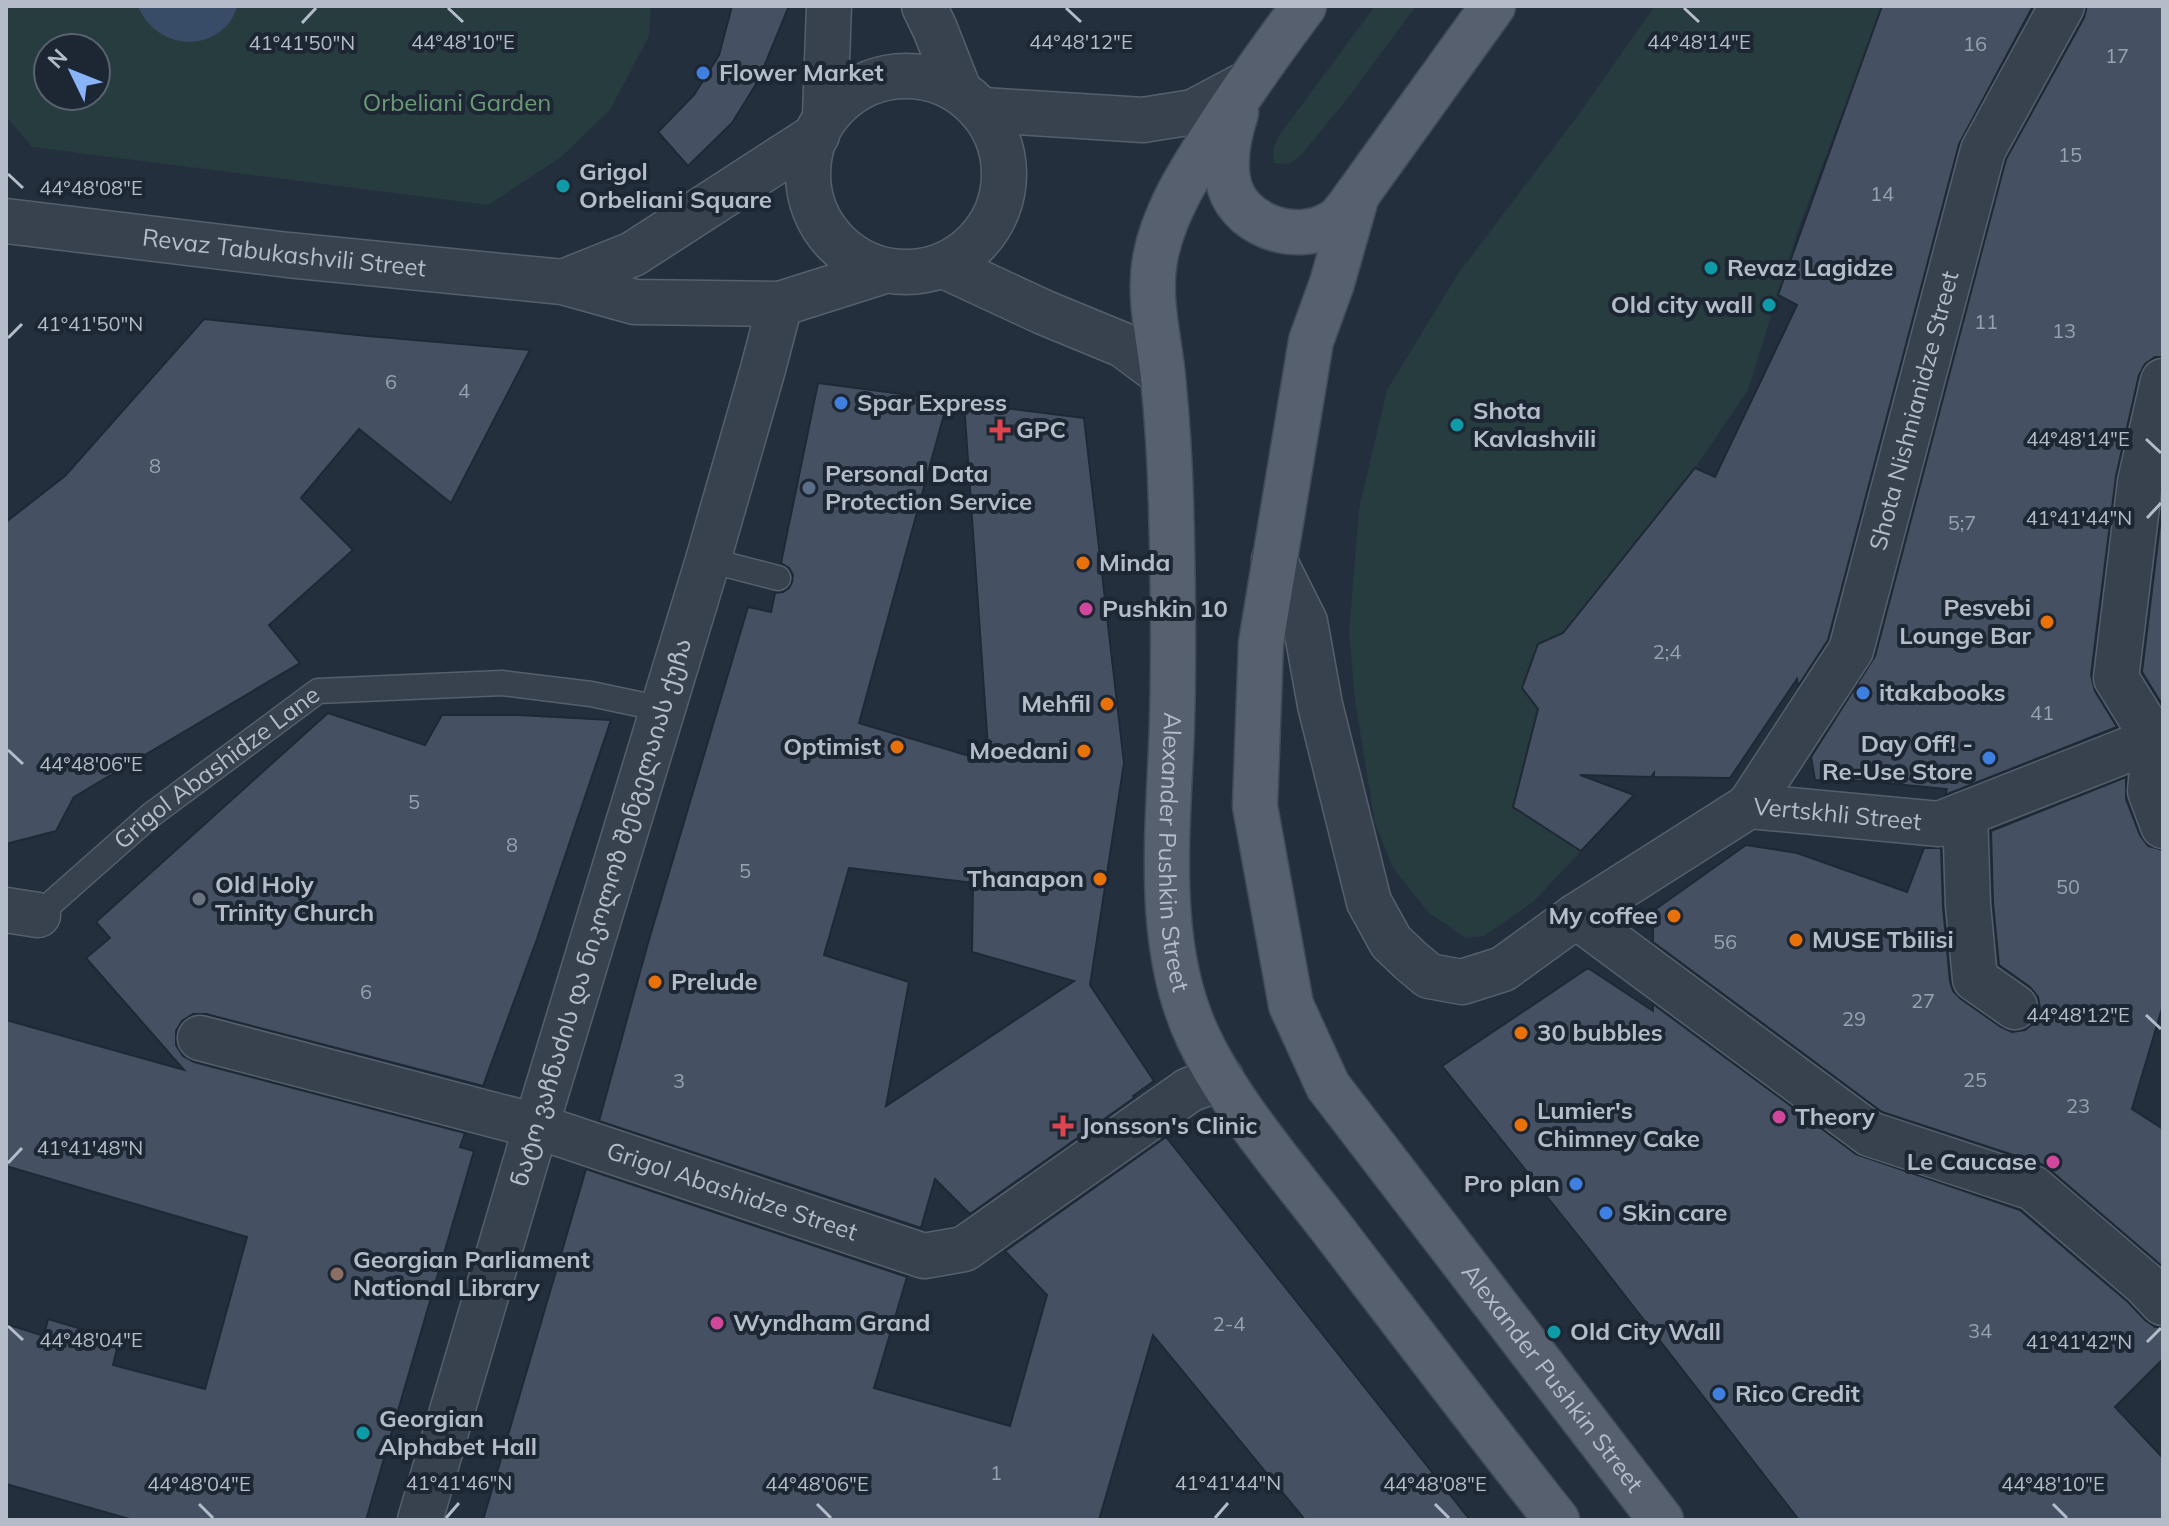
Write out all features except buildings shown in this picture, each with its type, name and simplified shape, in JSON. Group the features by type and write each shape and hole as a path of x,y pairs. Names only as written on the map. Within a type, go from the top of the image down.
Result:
{"main road":[{"path":"1304,6 1246,84 1228,138 1228,181 1238,205 1273,229 1291,233 1313,231 1334,223 1493,6"},
{"name":"Alexander Pushkin Street","path":"1246,84 1188,175 1168,217 1155,259 1152,308 1162,374 1171,500 1173,690 1167,886 1171,947 1182,993 1198,1038 1221,1078 1258,1132 1557,1520"},
{"name":"Alexander Pushkin Street","path":"1357,195 1332,283 1311,341 1261,643 1255,806 1291,1005 1328,1086 1661,1520"}],"street":[{"path":"821,125 829,6"},
{"path":"924,6 971,100 998,137 1005,166 1002,197 990,225 970,250 944,266 914,272 884,271 848,255 821,226 808,190 809,151 821,125 847,94 872,80 902,74 931,78 971,100 1143,120 1193,112 1246,84"},
{"name":"Shota Nishnianidze Street","path":"1749,806 1851,650 1983,150 2062,6"},
{"name":"Revaz Tabukashvili Street","path":"563,282 633,254 821,125"},
{"name":"Revaz Tabukashvili Street","path":"6,221 288,255 563,282 635,302 780,304 884,271"},
{"path":"944,266 1123,345 1162,374"},
{"name":"ნატო ვაჩნაძის და ნიკოლოზ შენგელაიას ქუჩა","path":"420,1520 708,560 780,304"},
{"path":"2163,381 2140,482 2116,678 2159,738 2150,791 2163,826"},
{"name":"Vertskhli Street","path":"1274,560 1305,622 1320,705 1369,902 1391,942 1429,976 1462,982 1503,969 1576,916 1749,806 1939,824 2159,738"},
{"path":"1965,814 1968,905 1975,979 2015,1007"},
{"path":"1576,916 1870,1134 2033,1188 2163,1303"},
{"name":"Grigol Abashidze Street","path":"200,1038 536,1126 924,1256 964,1249 1189,1090 1221,1078"}],"lane":[{"path":"708,560 778,578"},
{"name":"Grigol Abashidze Lane","path":"22,913 318,691 502,683 591,694 662,709"}],"green space":[{"name":"Orbeliani Garden","path":"6,6 651,6 649,36 610,110 561,157 488,205 32,147 6,116"},
{"path":"1375,6 1416,6 1301,155 1289,164 1274,163 1273,150 1278,137"},
{"path":"1655,6 1884,6 1798,230 1748,390 1695,468 1563,633 1538,644 1522,688 1538,709 1513,807 1581,851 1533,902 1484,936 1466,938 1429,913 1393,868 1375,823 1355,701 1349,632 1359,509 1387,390 1458,274 1576,118"}],"water":[{"path":"138,6 238,6 229,23 218,33 192,42 166,37 145,19"}],"place":[{"name":"Flower Market","path":"703,73"},
{"name":"Grigol Orbeliani Square","path":"563,186"},
{"name":"Revaz Lagidze","path":"1711,268"},
{"name":"Old city wall","path":"1769,305"},
{"name":"Spar Express","path":"841,403"},
{"name":"Shota Kavlashvili","path":"1457,425"},
{"name":"GPC","path":"1000,430"},
{"name":"Personal Data Protection Service","path":"809,488"},
{"name":"Minda","path":"1083,563"},
{"name":"Pushkin 10","path":"1086,609"},
{"name":"Pesvebi Lounge Bar","path":"2047,622"},
{"name":"itakabooks","path":"1863,693"},
{"name":"Mehfil","path":"1107,704"},
{"name":"Optimist","path":"897,747"},
{"name":"Moedani","path":"1084,751"},
{"name":"Day Off! - Re-Use Store","path":"1989,758"},
{"name":"Thanapon","path":"1100,879"},
{"name":"Old Holy Trinity Church","path":"199,899"},
{"name":"My coffee","path":"1674,916"},
{"name":"MUSE Tbilisi","path":"1796,940"},
{"name":"Prelude","path":"655,982"},
{"name":"30 bubbles","path":"1521,1033"},
{"name":"Theory","path":"1779,1117"},
{"name":"Lumier's Chimney Cake","path":"1521,1125"},
{"name":"Jonsson's Clinic","path":"1063,1126"},
{"name":"Le Caucase","path":"2053,1162"},
{"name":"Pro plan","path":"1576,1184"},
{"name":"Skin care","path":"1606,1213"},
{"name":"Georgian Parliament National Library","path":"337,1274"},
{"name":"Wyndham Grand","path":"717,1323"},
{"name":"Old City Wall","path":"1554,1332"},
{"name":"Rico Credit","path":"1719,1394"},
{"name":"Georgian Alphabet Hall","path":"363,1433"}]}
